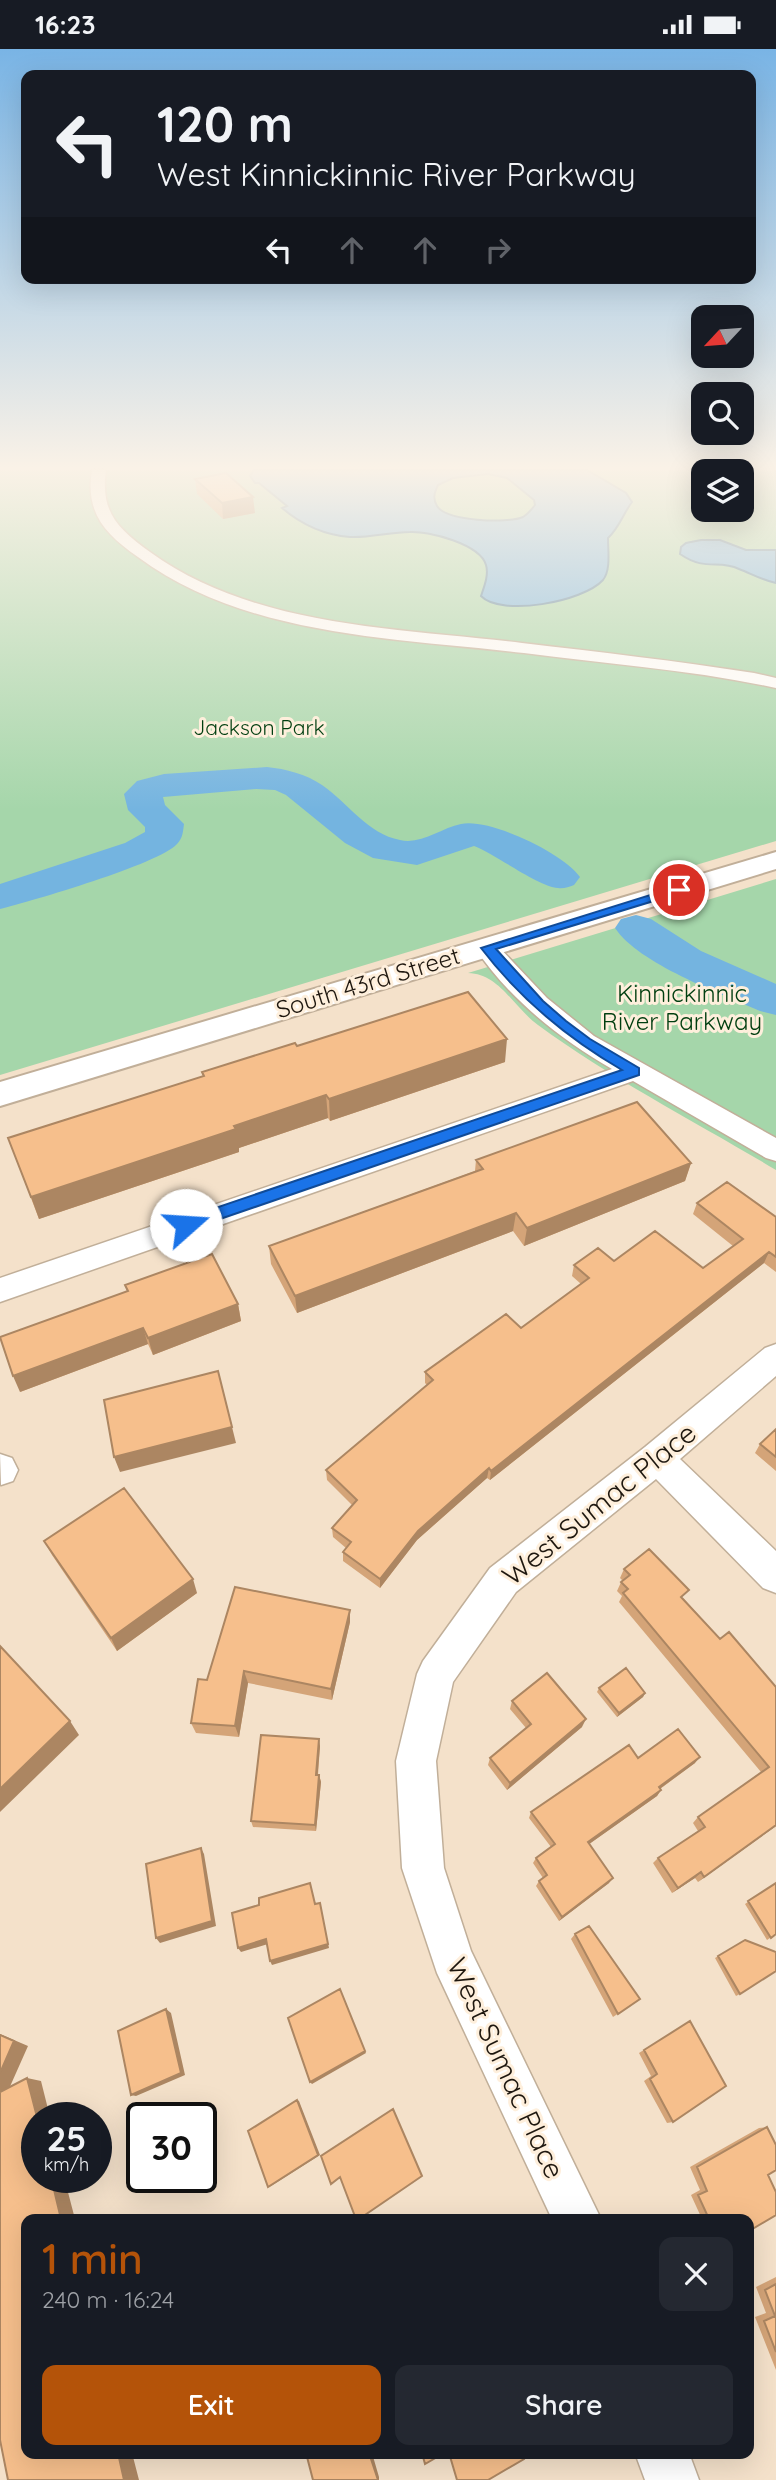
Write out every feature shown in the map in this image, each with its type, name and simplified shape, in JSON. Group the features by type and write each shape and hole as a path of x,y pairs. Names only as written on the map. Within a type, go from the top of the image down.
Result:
{"main road":[{"name":"South 43rd Street","path":"0,1094 776,860"}],"street":[{"path":"190,583 259,609 331,625 586,656 776,683"},
{"path":"487,948 538,1004 585,1042 776,1151"},
{"path":"0,1290 634,1071"},
{"name":"West Sumac Place","path":"575,2214 452,1958 423,1868 416,1761 436,1674 503,1580 656,1458 776,1357"},
{"path":"656,1458 776,1576"},
{"path":"664,2459 672,2480"}],"green space":[{"name":"Jackson Park","path":"0,583 776,583 776,841 0,1075"},
{"name":"Kinnickinnic River Parkway","path":"776,879 776,1170 566,1045 529,1018 498,985 479,975 468,973"}],"water":[{"path":"485,583 599,583 578,595 542,604 506,605 491,602 481,596"}],"building":[{"path":"468,992 507,1039 329,1099 326,1095 234,1126 236,1129 31,1197 8,1138 204,1076 202,1072 295,1043 297,1046"},
{"path":"637,1102 691,1163 527,1228 516,1213 295,1296 269,1246 483,1169 476,1160"},
{"path":"727,1182 776,1217 776,1257 769,1252 491,1471 489,1468 418,1531 380,1579 343,1552 351,1542 332,1528 357,1500 326,1470 433,1380 425,1372 506,1314 521,1328 589,1278 574,1265 598,1248 614,1261 655,1231 703,1268 743,1239 697,1203"},
{"path":"212,1254 238,1304 148,1338 143,1328 13,1376 0,1337 128,1291 125,1285"},
{"path":"218,1371 232,1427 114,1457 104,1400"},
{"path":"776,1429 776,1457 760,1444"},
{"path":"124,1488 193,1579 111,1638 44,1541"},
{"path":"649,1549 689,1590 681,1597 720,1639 729,1632 776,1687 776,1825 704,1877 701,1872 678,1888 658,1858 705,1827 698,1817 769,1767 623,1593 628,1589 621,1582 630,1575 624,1569"},
{"path":"235,1587 350,1610 331,1689 244,1671 235,1726 191,1723 198,1679 207,1680"},
{"path":"0,1646 70,1721 0,1789"},
{"path":"626,1668 645,1693 619,1713 599,1688"},
{"path":"547,1673 586,1719 510,1783 490,1758 531,1724 512,1701"},
{"path":"678,1729 700,1757 659,1787 661,1790 588,1842 613,1878 562,1917 539,1881 547,1875 536,1858 555,1844 531,1812 629,1745 638,1758"},
{"path":"261,1735 319,1739 315,1825 251,1821"},
{"path":"201,1848 212,1921 156,1938 146,1864"},
{"path":"310,1883 315,1904 320,1903 328,1944 270,1961 266,1939 238,1948 232,1913 259,1905 259,1898"},
{"path":"776,1883 776,1934 771,1938 748,1901"},
{"path":"589,1926 640,1999 618,2014 575,1934"},
{"path":"745,1940 776,1952 776,1971 740,1994 718,1956"},
{"path":"340,1989 365,2051 310,2082 288,2018"},
{"path":"166,2009 181,2073 131,2095 118,2031"},
{"path":"690,2021 726,2086 673,2122 650,2079 657,2074 644,2050"},
{"path":"0,2035 14,2041 0,2073"},
{"path":"27,2078 33,2102 21,2102 21,2193 55,2193 60,2214 21,2214 21,2459 119,2459 124,2480 8,2480 0,2440 0,2092"},
{"path":"297,2100 318,2155 268,2187 248,2131"},
{"path":"393,2109 422,2176 366,2214 354,2214 340,2177 331,2184 321,2156"},
{"path":"767,2127 776,2145 776,2170 768,2175 776,2192 776,2215 754,2228 754,2214 707,2214 698,2195 707,2191 697,2167"},
{"path":"776,2284 776,2352 764,2321 775,2316 765,2290"},
{"path":"308,2459 371,2459 378,2480 313,2480"},
{"path":"451,2459 524,2459 488,2480 457,2480"}],"waterway":[{"path":"0,897 139,851 163,837 165,824 147,810 143,794 150,789 164,785 256,778 277,779 299,787 358,835 383,848 409,854 417,853 464,835 474,835 499,842 560,877"},
{"path":"636,928 686,961 776,1001"}],"route":[{"path":"186,1225 634,1071 585,1042 538,1004 487,948 679,890"}]}
